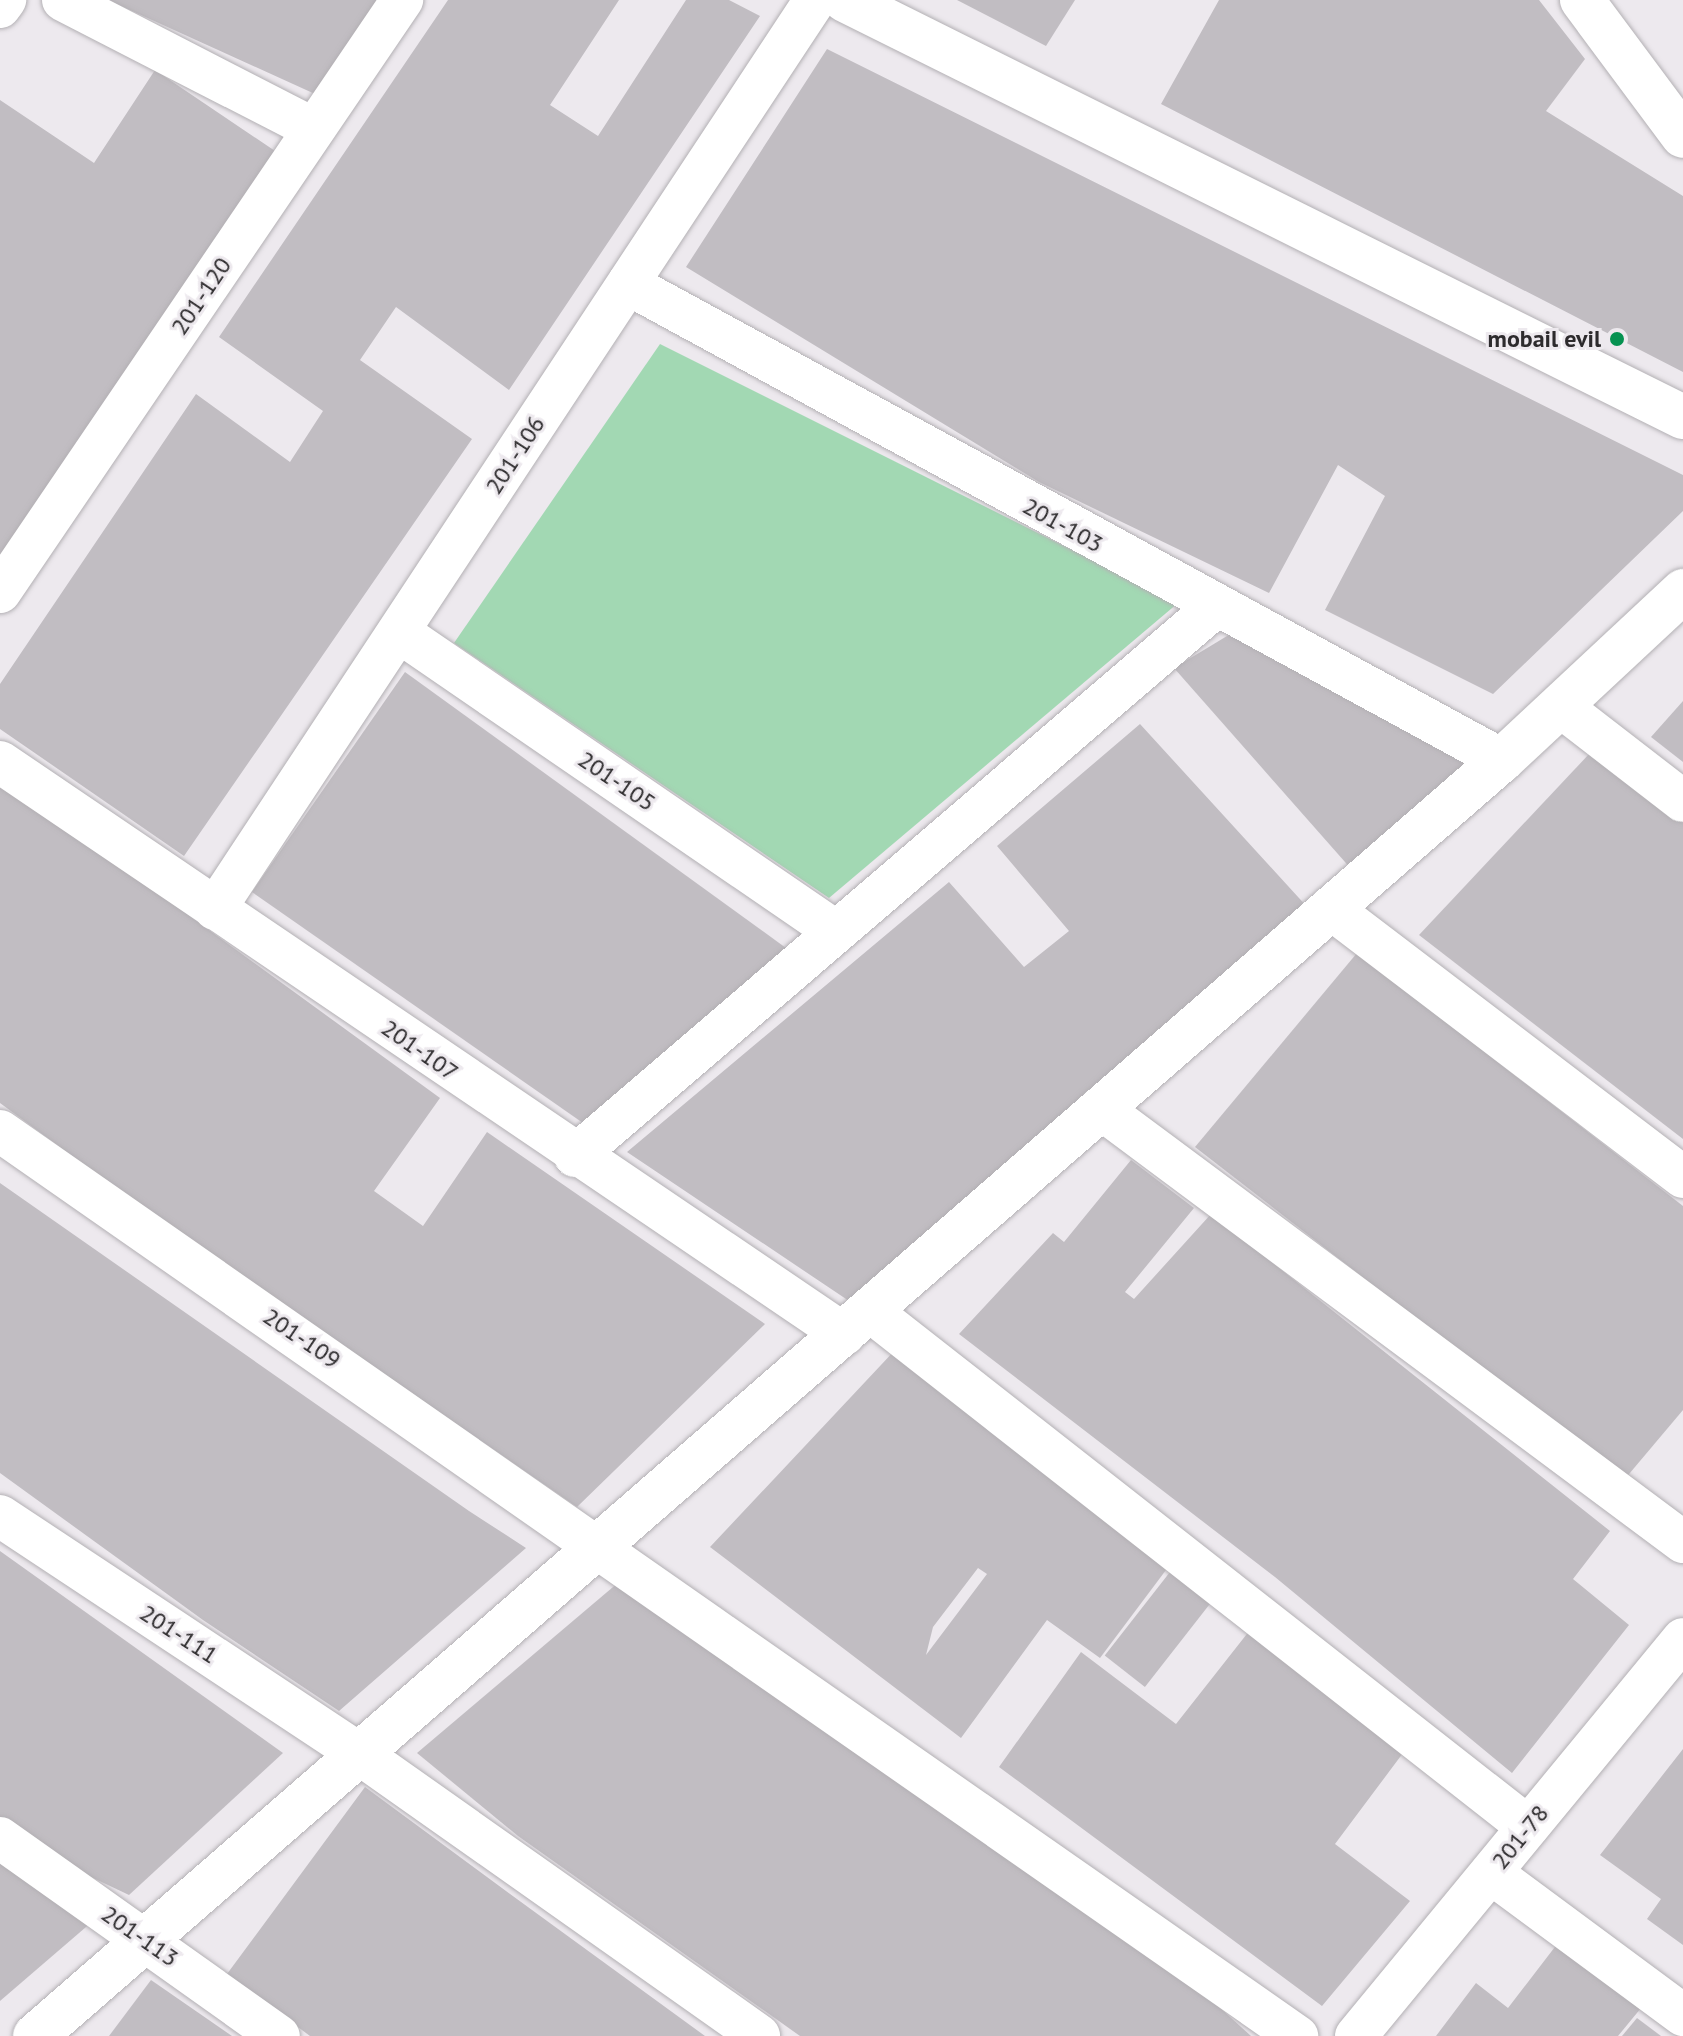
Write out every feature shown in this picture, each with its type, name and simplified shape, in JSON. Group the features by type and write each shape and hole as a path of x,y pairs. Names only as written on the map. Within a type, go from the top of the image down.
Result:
{"street":[{"path":"0,7 5,0"},
{"path":"63,0 314,129"},
{"name":"201-120","path":"0,592 402,0"},
{"name":"201-106","path":"215,909 815,0"},
{"path":"845,0 1683,417"},
{"path":"1582,0 1683,136"},
{"name":"201-103","path":"628,284 1214,608 1502,760"},
{"path":"35,2036 144,1937 357,1752 603,1546 1100,1108 1502,760 1683,591"},
{"path":"575,1156 1214,608"},
{"name":"201-105","path":"399,632 835,931"},
{"path":"1560,706 1683,801"},
{"name":"201-107","path":"0,762 575,1156 857,1322 1528,1827"},
{"path":"1330,908 1683,1177"},
{"path":"1100,1108 1683,1542"},
{"name":"201-109","path":"0,1131 603,1546 1297,2036"},
{"name":"201-111","path":"0,1516 357,1752 759,2036"},
{"name":"201-78","path":"1356,2036 1683,1639"},
{"name":"201-113","path":"0,1838 144,1937 279,2036"},
{"path":"1491,1873 1683,2015"}],"green space":[{"path":"660,344 1178,603 829,898 454,643"}],"building":[{"path":"108,0 388,0 326,99"},
{"path":"448,0 619,0 550,105 598,136 686,0 729,0 760,16 509,390 396,307 360,360 472,439 184,856 0,729 0,684 196,394 290,462 323,411 219,337"},
{"path":"957,0 1075,0 1046,46"},
{"path":"1219,0 1539,0 1585,59 1546,111 1683,196 1683,372 1161,104"},
{"path":"827,49 1683,475 1683,511 1493,694 1325,610 1385,496 1338,465 1269,593 1039,482 686,267"},
{"path":"155,70 278,153 0,564 0,100 94,163"},
{"path":"1237,630 1481,768 1360,879 1174,668"},
{"path":"405,672 786,948 583,1123 252,892"},
{"path":"1683,701 1683,762 1651,737"},
{"path":"1140,724 1309,909 858,1307 627,1152 949,882 1024,967 1069,931 997,846"},
{"path":"1590,753 1683,822 1683,1139 1419,935"},
{"path":"0,778 440,1098 374,1191 423,1226 487,1132 765,1324 577,1507 136,1203 0,1103"},
{"path":"1357,953 1683,1206 1683,1410 1624,1480 1195,1147"},
{"path":"1131,1160 1194,1208 1125,1292 1134,1299 1211,1214 1610,1531 1573,1579 1629,1625 1512,1773 1275,1577 959,1334 1053,1233 1064,1242"},
{"path":"0,1183 526,1548 339,1711 203,1620 0,1473"},
{"path":"896,1349 1172,1562 1100,1658 1047,1620 961,1738 710,1547","holes":["978,1568 987,1574 926,1655 933,1627"]},
{"path":"0,1551 283,1753 129,1895 70,1867 0,1818"},
{"path":"1170,1572 1210,1603 1145,1687 1105,1656"},
{"path":"626,1576 1196,1986 1251,2036 800,2036 518,1836 417,1753"},
{"path":"1250,1630 1406,1749 1335,1844 1410,1901 1322,2006 999,1767 1081,1652 1176,1724"},
{"path":"1683,1749 1683,1945 1647,1919 1661,1899 1600,1855"},
{"path":"365,1787 705,2036 310,2036 227,1974"},
{"path":"0,1858 93,1921 0,2001"},
{"path":"1561,1939 1646,2002 1618,2036 1436,2036 1476,1983 1508,2008"},
{"path":"151,1980 232,2036 109,2036"},
{"path":"1637,2018 1661,2036 1622,2036"}],"place":[{"name":"mobail evil","path":"1617,339"}]}
